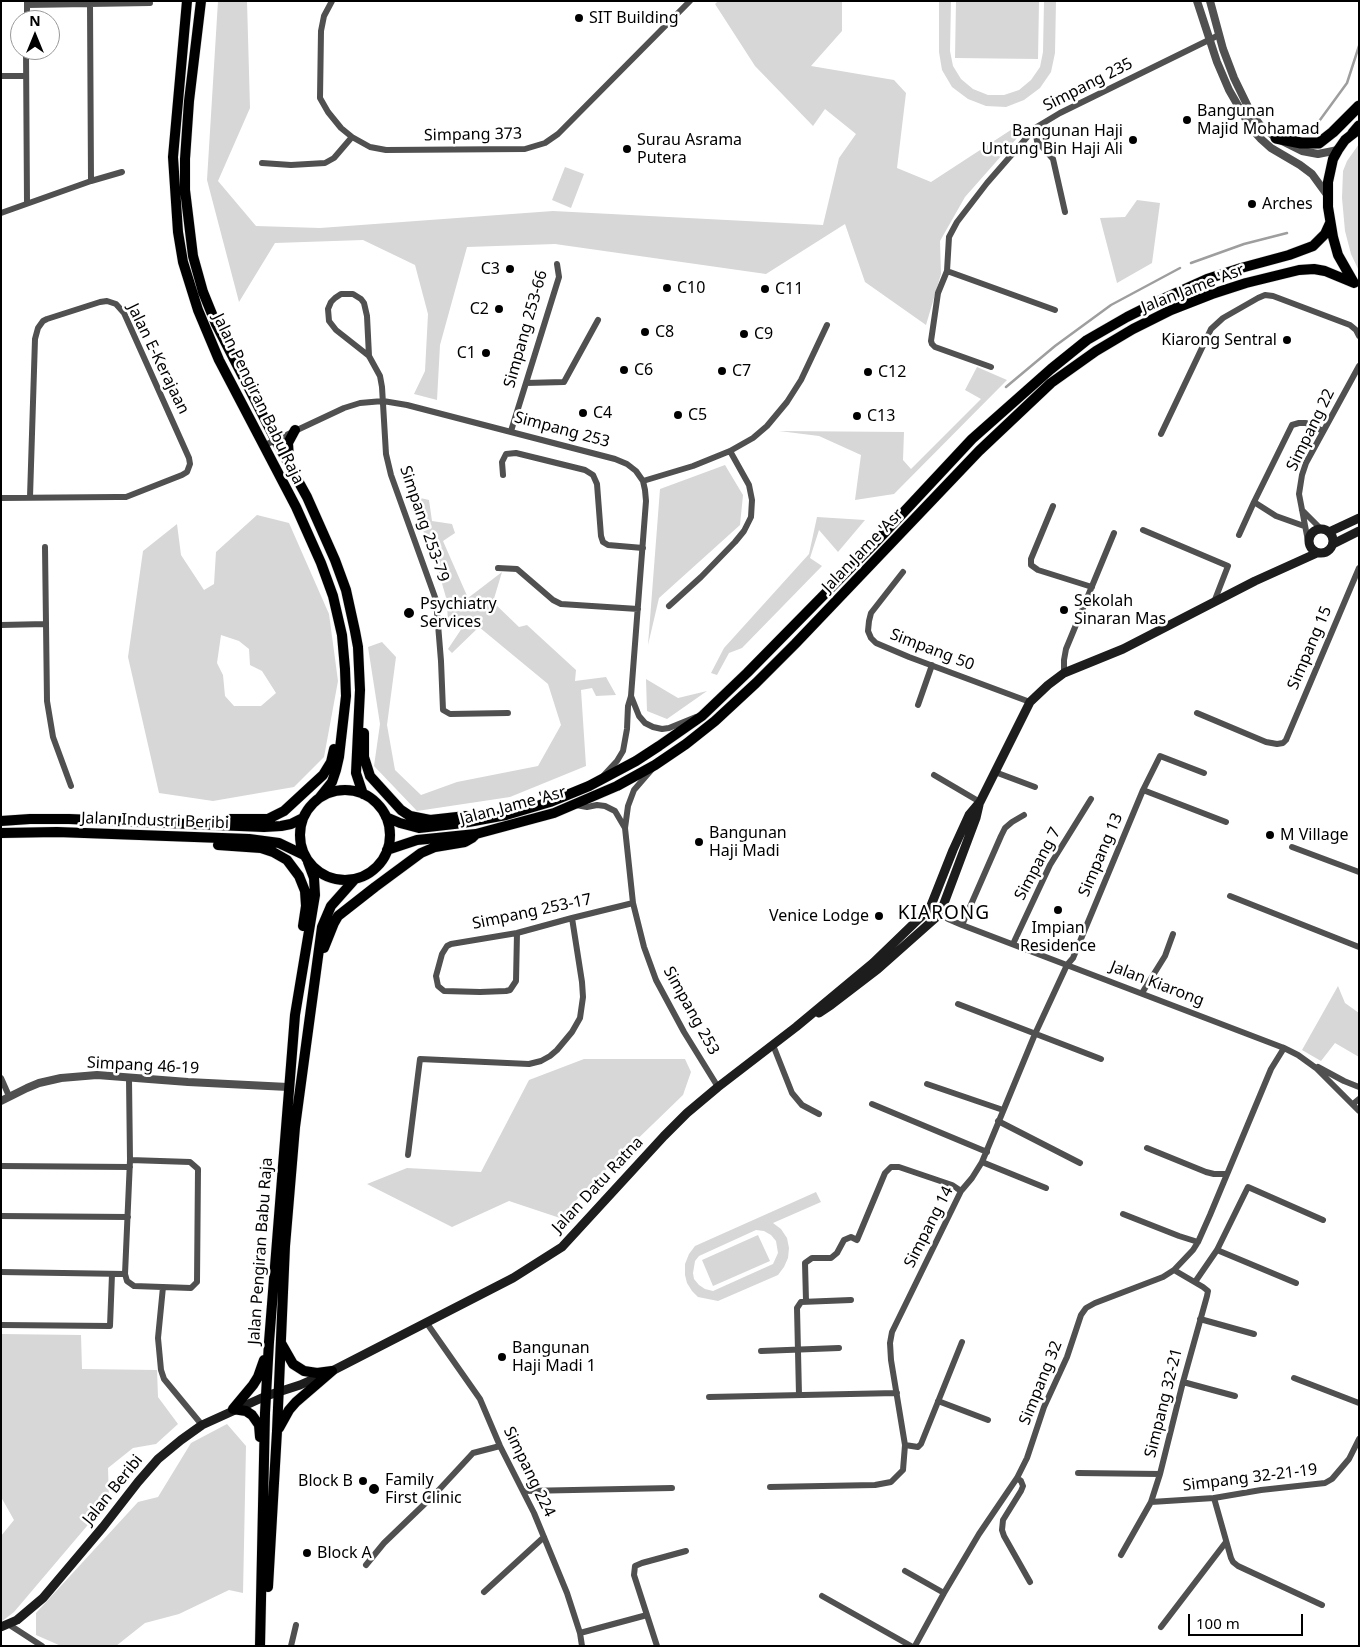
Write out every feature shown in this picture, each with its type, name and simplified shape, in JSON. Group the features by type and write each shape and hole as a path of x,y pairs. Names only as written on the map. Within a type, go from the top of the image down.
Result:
{"highway":[{"path":"1276,138 1301,143 1319,142 1333,132 1359,106"}],"main road":[{"name":"Jalan Pengiran Babu Raja","path":"201,1 189,102 185,159 185,190 193,256 203,292 216,324 321,526 346,590 356,631 360,690 356,768 363,794"},
{"name":"Jalan Pengiran Babu Raja","path":"187,3 173,157 182,252 190,288 219,360 309,535 333,596 342,635 346,696 336,770 332,782 320,797"},
{"path":"1357,130 1345,140 1333,159 1328,196 1330,223 1338,254 1357,285"},
{"name":"Jalan Jame 'Asr","path":"386,817 419,828 448,826 506,815 550,802 589,786 659,746 702,716 786,636 972,440 1051,369 1087,340 1166,297 1207,279 1290,255 1313,246 1325,234 1330,223"},
{"name":"Jalan Jame 'Asr","path":"388,850 417,840 476,834 546,816 576,805 617,786 655,765 686,744 749,690 979,451 1051,383 1096,351 1133,329 1171,310 1212,294 1299,270 1314,269 1325,271 1357,285"},
{"path":"291,467 288,443 295,430"},
{"path":"1359,518 1325,530 1317,529 1311,534 1308,543 1310,549 1321,554 1329,551 1333,544 1359,531"},
{"path":"1325,530 1332,535 1333,544"},
{"name":"Jalan Datu Ratna","path":"1290,564 1308,543"},
{"name":"Jalan Datu Ratna","path":"796,1027 832,1005 878,969 940,914 976,818 979,804 1030,702 1048,685 1064,673 1123,649 1290,564 1317,553"},
{"path":"360,690 365,703 363,748 366,766 370,776 390,799 410,816 420,819 430,820 473,816 486,819"},
{"path":"192,824 204,819 215,818 268,818 277,815 295,802 328,768 333,754 341,705 346,696"},
{"path":"345,790 363,794 377,803 386,817 390,834 388,850 378,866 371,872 355,879 329,878 314,868 306,859 299,836 303,818 313,803 320,797 345,790"},
{"name":"Jalan Datu Ratna","path":"266,1396 308,1382 332,1371 513,1278 562,1247 664,1136 718,1086 796,1027 873,963 930,908 969,815 979,804"},
{"name":"Jalan Industri Beribi","path":"2,821 69,818 281,826 291,824 303,818"},
{"name":"Jalan Industri Beribi","path":"1,833 58,832 267,841 287,846 306,859"},
{"path":"317,970 334,923 344,911 421,853 435,847 465,842 476,834"},
{"path":"193,838 212,844 261,848 287,860 303,883 306,896 301,944 303,967"},
{"name":"Jalan Pengiran Babu Raja","path":"260,1646 269,1342 295,1015 315,895 314,878 306,859"},
{"name":"Jalan Pengiran Babu Raja","path":"266,1646 267,1592 277,1431 285,1246 295,1127 322,927 331,906 355,879"},
{"path":"264,1476 258,1426 252,1415 246,1411 233,1409 258,1377 269,1342"},
{"path":"280,1342 293,1364 304,1371 317,1373 332,1371"},
{"path":"277,1431 296,1402 332,1371"},
{"name":"Jalan Beribi","path":"5,1626 17,1620 42,1598 158,1459 202,1425 233,1409 266,1396"}],"street":[{"name":"Simpang 373","path":"332,1 324,16 321,31 320,98 328,112 352,137 370,147 386,150 525,149 545,143 558,134 690,1"},
{"path":"1197,1 1209,40 1229,90 1251,128 1260,140 1312,174 1328,196"},
{"path":"27,3 150,3"},
{"path":"1212,3 1219,35 1234,78 1246,104 1260,125 1276,138 1292,147 1310,153 1326,153 1338,150"},
{"path":"90,4 91,181"},
{"name":"Simpang 235","path":"991,367 932,344 931,336 938,293 947,271 949,237 954,227 987,183 1035,128 1060,113 1219,35"},
{"path":"26,60 27,204"},
{"path":"1,76 26,76"},
{"path":"1035,128 1037,141 1053,159 1065,212"},
{"path":"262,163 291,165 325,163 334,158 352,137"},
{"path":"1,213 122,172"},
{"name":"Simpang 253-66","path":"510,431 558,277 557,264"},
{"path":"947,271 1055,310"},
{"path":"369,356 367,316 364,302 353,294 341,294 331,302 328,309 329,321 336,330 369,356 380,376 383,401"},
{"path":"1161,434 1211,329 1223,318 1258,298 1265,295 1272,296 1350,325 1359,336"},
{"name":"Jalan E-Kerajaan","path":"107,301 116,304 124,313 189,458 189,468 182,475 126,497 30,497 36,333 40,324 47,319 100,302 107,301"},
{"path":"526,383 564,382 598,320"},
{"path":"600,780 617,762 622,752 627,729 646,502 646,490 643,481 693,466 730,451 753,438 767,426 787,402 801,380 827,325"},
{"name":"Simpang 22","path":"1308,543 1299,494 1302,475 1306,463 1359,366"},
{"name":"Simpang 253","path":"263,446 344,408 360,403 383,401 407,404 615,459 627,464 643,481"},
{"name":"Simpang 253-79","path":"383,401 386,454 391,474 436,600 442,660 443,710 450,714 508,714"},
{"path":"1239,535 1292,425 1306,423 1324,432"},
{"path":"669,606 735,542 744,531 751,517 752,500 749,485 730,451"},
{"path":"503,475 502,462 506,454 516,453 585,470 593,475 597,484 603,542 608,545 642,548"},
{"path":"1,498 30,497"},
{"path":"1254,502 1276,516 1304,526"},
{"path":"1052,506 1031,559 1032,565 1038,570 1092,587"},
{"path":"1301,510 1325,530"},
{"path":"1143,530 1228,566 1214,602"},
{"path":"1064,673 1066,649 1114,533"},
{"path":"45,547 48,707 53,737 71,786"},
{"path":"498,568 517,569 553,600 561,604 638,609"},
{"name":"Simpang 15","path":"1197,713 1266,742 1283,744 1357,579 1359,568"},
{"name":"Simpang 50","path":"903,572 874,607 868,631 876,644 1030,702"},
{"path":"1,624 46,624"},
{"path":"906,664 909,657"},
{"path":"918,705 932,665"},
{"path":"631,696 639,716 644,723 653,727 669,728 689,719 702,716"},
{"name":"Simpang 13","path":"1067,965 1073,958 1143,790 1160,756 1204,773"},
{"name":"Simpang 253","path":"655,765 653,770 638,784 630,796 626,828 633,903 644,947 656,980 684,1032 718,1086"},
{"path":"995,772 1035,787"},
{"path":"934,775 979,804"},
{"path":"1143,790 1226,822"},
{"name":"Simpang 7","path":"1013,944 1050,865 1091,799"},
{"path":"576,805 587,807 597,805 611,808 626,828"},
{"path":"962,926 1005,828 1024,816"},
{"path":"1292,847 1359,872"},
{"path":"1230,896 1359,947"},
{"name":"Simpang 253-17","path":"517,933 516,981 512,988 506,991 444,991 438,986 436,976 442,954 447,946 451,944 517,933 633,903"},
{"name":"Jalan Kiarong","path":"930,908 962,926 1284,1048 1306,1060 1327,1078 1359,1111"},
{"path":"408,1155 420,1059 529,1064 550,1056 572,1032 580,1018 583,997 572,918"},
{"path":"1142,993 1165,956 1173,934"},
{"name":"Simpang 14","path":"770,1487 875,1485 891,1482 902,1470 905,1445 891,1360 890,1343 892,1332 961,1191 982,1162 1035,1034 1067,965"},
{"path":"958,1004 1101,1059"},
{"path":"773,1045 792,1093 802,1105 819,1114"},
{"name":"Simpang 32","path":"913,1646 979,1534 1017,1478 1027,1458 1044,1407 1066,1357 1081,1315 1086,1308 1163,1278 1174,1270 1198,1242 1271,1069 1284,1048"},
{"path":"1306,1060 1344,1082 1359,1087"},
{"name":"Simpang 46-19","path":"1,1101 26,1088 61,1078 97,1075 288,1087"},
{"path":"1,1078 9,1096"},
{"path":"1,1166 130,1163 190,1162 198,1169 197,1282 191,1288 134,1286 127,1281 125,1274 130,1163 129,1078"},
{"path":"927,1084 1004,1110"},
{"path":"1353,1104 1359,1099"},
{"path":"872,1104 986,1152"},
{"path":"998,1122 1080,1163"},
{"path":"1147,1148 1206,1172 1227,1174"},
{"path":"982,1162 1046,1188"},
{"path":"806,1302 805,1264 808,1260 831,1258 837,1253 844,1240 851,1237 857,1240 886,1173 891,1167 899,1167 952,1185 961,1191"},
{"path":"1195,1282 1217,1250 1248,1187 1324,1220"},
{"path":"1123,1214 1198,1242"},
{"path":"1,1216 128,1217"},
{"path":"1217,1250 1296,1283"},
{"name":"Simpang 32-21","path":"1121,1555 1151,1502 1208,1291 1174,1270"},
{"path":"1,1272 125,1274"},
{"path":"1,1325 110,1326 112,1274"},
{"path":"164,1287 158,1338 161,1370 164,1379 202,1425"},
{"path":"799,1395 797,1308 801,1302 851,1300"},
{"path":"1200,1319 1254,1334"},
{"name":"Simpang 224","path":"426,1322 480,1399 500,1446 524,1491 568,1593 582,1646"},
{"path":"905,1445 918,1446 921,1444 962,1342"},
{"path":"761,1351 839,1348"},
{"path":"1294,1378 1359,1403"},
{"path":"1183,1382 1235,1396"},
{"path":"709,1397 897,1392"},
{"path":"938,1401 988,1420"},
{"name":"Simpang 32-21-19","path":"1151,1502 1214,1498 1262,1490 1325,1484 1349,1460 1359,1439"},
{"path":"366,1565 384,1543 436,1493 473,1453 500,1446"},
{"path":"1078,1473 1160,1474"},
{"path":"1017,1478 1023,1486 1018,1497 1006,1513 1002,1530 1030,1582"},
{"path":"524,1491 672,1488"},
{"path":"1214,1498 1231,1558 1238,1566 1322,1605"},
{"path":"484,1592 544,1538"},
{"path":"1161,1626 1226,1542"},
{"path":"658,1646 634,1575 635,1566 686,1550"},
{"path":"905,1571 944,1593"},
{"path":"822,1596 913,1646"},
{"path":"580,1633 648,1615"},
{"path":"291,1646 296,1625"},
{"path":"5,1626 42,1646"}],"shaded area":[{"path":"218,1 247,1 250,108 218,181 256,226 320,228 553,211 823,225 839,158 856,134 825,109 813,126 755,66 715,4 718,1 842,1 842,31 811,66 894,80 906,93 897,168 931,182 1020,124 1025,129 965,197 940,241 941,274 926,325 865,282 845,224 766,274 555,244 467,247 440,345 437,400 414,394 425,371 428,314 415,265 363,240 275,243 239,302 207,180"},
{"path":"939,1 951,1 950,51 953,66 961,79 973,89 988,95 1004,95 1019,90 1031,80 1040,67 1043,52 1044,1 1056,1 1055,53 1051,72 1040,88 1024,100 1006,107 986,106 968,99 952,87 942,70 939,52"},
{"path":"956,1 1039,1 1038,59 955,58"},
{"path":"1359,144 1359,271 1351,254 1345,231 1342,198 1343,171 1347,161"},
{"path":"565,167 584,174 571,208 552,200"},
{"path":"1137,200 1160,203 1152,263 1117,283 1100,218 1125,217"},
{"path":"977,367 1007,380 894,494 855,500 861,455 819,436 779,431 904,432 903,460 911,469 981,399 965,390"},
{"path":"725,465 743,495 740,525 659,598 648,645 660,489"},
{"path":"416,497 429,500 432,521 452,524 455,533 443,541 468,598 502,572 493,602 519,627 527,625 576,670 575,681 606,677 616,695 596,696 592,688 581,690 586,766 510,797 417,811 374,766 380,724 368,647 382,642 396,657 387,725 395,770 421,795 457,782 538,766 561,725 548,684 479,627 452,653 448,649 462,628 448,625 447,601 437,566 413,505"},
{"path":"257,515 289,523 329,614 338,681 324,757 294,787 213,801 159,793 128,657 143,551 177,524 181,555 204,590 214,584 216,552","holes":["221,635 239,641 249,649 250,665 262,671 276,693 261,706 234,706 225,696 223,675 217,663"]},
{"path":"817,517 865,520 838,552 819,530 810,558 822,566 742,648 729,653 717,675 711,673 724,648 809,554"},
{"path":"646,679 678,698 707,691 667,719 647,711"},
{"path":"1338,986 1345,1003 1359,1013 1359,1057 1335,1043 1321,1061 1302,1050"},
{"path":"584,1059 685,1059 691,1072 683,1095 591,1184 560,1218 509,1201 452,1227 367,1184 407,1168 481,1172 529,1080"},
{"path":"816,1192 821,1202 773,1223 781,1229 787,1238 789,1248 788,1258 778,1275 718,1301 698,1297 687,1283 685,1264 695,1246","holes":["756,1230 764,1231 776,1241 778,1253 773,1264 713,1291 705,1289 694,1279 695,1261 699,1256"]},
{"path":"758,1235 770,1261 713,1286 702,1260"},
{"path":"1,1334 81,1335 82,1369 157,1370 158,1397 178,1424 156,1444 133,1448 108,1468 109,1500 14,1612 1,1622 1,1536 14,1520 1,1497"},
{"path":"227,1424 246,1446 243,1593 229,1590 179,1614 145,1623 116,1646 61,1646 36,1635 36,1613 138,1502 158,1497 191,1443"}],"waterway":[{"path":"1309,135 1347,83 1359,46"},
{"path":"1191,263 1244,244 1287,233"},
{"path":"1006,387 1055,346 1111,305 1180,268"}],"place":[{"name":"SIT Building","path":"579,18"},
{"name":"Bangunan Majid Mohamad","path":"1187,120"},
{"name":"Bangunan Haji Untung Bin Haji Ali","path":"1133,140"},
{"name":"Surau Asrama Putera","path":"627,149"},
{"name":"Arches","path":"1252,204"},
{"name":"C3","path":"510,269"},
{"name":"C10","path":"667,288"},
{"name":"C11","path":"765,289"},
{"name":"C2","path":"499,309"},
{"name":"C8","path":"645,332"},
{"name":"C9","path":"744,334"},
{"name":"Kiarong Sentral","path":"1287,340"},
{"name":"C1","path":"486,353"},
{"name":"C6","path":"624,370"},
{"name":"C7","path":"722,371"},
{"name":"C12","path":"868,372"},
{"name":"C4","path":"583,413"},
{"name":"C5","path":"678,415"},
{"name":"C13","path":"857,416"},
{"name":"Sekolah Sinaran Mas","path":"1064,610"},
{"name":"Psychiatry Services","path":"409,613"},
{"name":"M Village","path":"1270,835"},
{"name":"Bangunan Haji Madi","path":"699,842"},
{"name":"Impian Residence","path":"1058,910"},
{"name":"Venice Lodge","path":"879,916"},
{"name":"Bangunan Haji Madi 1","path":"502,1357"},
{"name":"Block B","path":"363,1481"},
{"name":"Family First Clinic","path":"374,1489"},
{"name":"Block A","path":"307,1553"}],"district":[{"name":"KIARONG","path":"944,914"}]}
